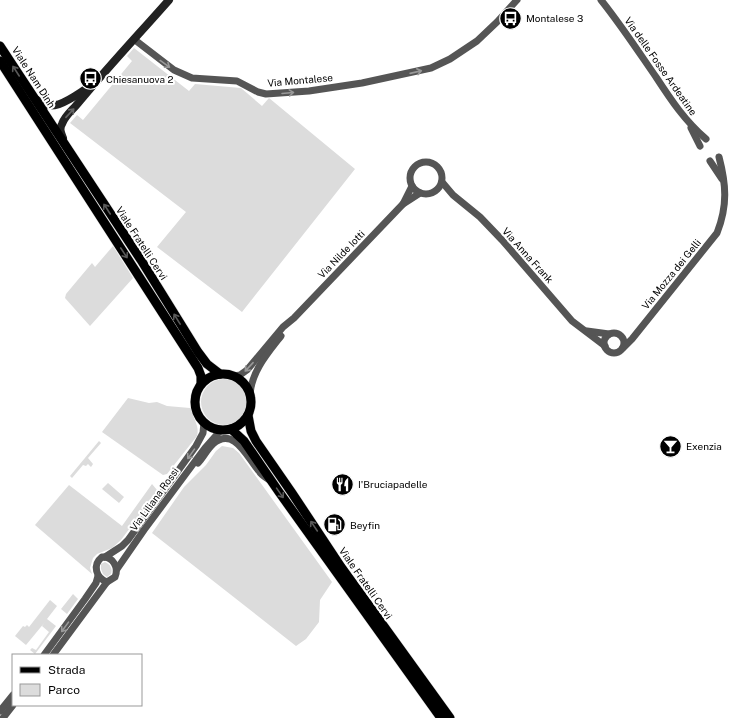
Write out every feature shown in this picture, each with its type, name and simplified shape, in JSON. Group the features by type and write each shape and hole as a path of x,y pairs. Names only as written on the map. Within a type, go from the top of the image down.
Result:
{"main road":[{"path":"65,145 60,131 64,119 169,0"},
{"name":"Viale Nam Dinh","path":"0,46 49,120"},
{"name":"Viale Nam Dinh","path":"0,61 48,135"},
{"path":"32,95 45,106 56,105 65,102 93,85"},
{"name":"Viale Fratelli Cervi","path":"49,120 141,260 198,352 207,364 220,374"},
{"name":"Viale Fratelli Cervi","path":"48,135 198,368 201,376 201,384"},
{"path":"248,415 241,424 231,429 221,430 204,422 197,412 195,400 201,384 210,377 220,374 235,376 243,382 250,394"},
{"name":"Viale Fratelli Cervi","path":"250,394 251,403 248,415 250,431 256,441 341,567 450,718"},
{"name":"Viale Fratelli Cervi","path":"231,429 244,441 441,718"}],"street":[{"name":"Via Montalese","path":"135,40 162,62 183,75 192,78 237,81 258,92 266,94 309,91 344,86 418,72 431,68 444,62 477,41 517,0"},
{"name":"Via delle Fosse Ardeatine","path":"601,0 689,124 700,146"},
{"name":"Via delle Fosse Ardeatine","path":"689,124 706,139"},
{"path":"719,156 723,181"},
{"path":"710,161 723,181"},
{"path":"436,191 442,182 442,177 438,167 430,162 424,162 415,166 412,170 410,181 412,186 420,193 425,194 436,191 453,194"},
{"name":"Via Mozza dei Gelli","path":"623,348 632,339 640,327 718,233 725,205 723,181"},
{"name":"Via Anna Frank","path":"442,182 453,194 480,217 502,240 572,321 605,346"},
{"path":"403,204 412,186"},
{"path":"403,204 420,193"},
{"name":"Via Nilde Iotti","path":"294,318 403,204"},
{"path":"235,376 247,370 283,327 294,318"},
{"path":"250,394 255,373 294,318"},
{"path":"619,334 622,335 624,341 623,348 615,353 609,351 605,346 605,339 609,334 631,332 640,327"},
{"name":"Via Anna Frank","path":"586,331 609,334"},
{"name":"Via Liliana Rossi","path":"45,654 96,583 98,576 96,568 97,562 102,557 105,557 122,546 128,540 201,439 204,422"},
{"name":"Via Liliana Rossi","path":"54,654 107,582 115,577 116,569 185,474 221,430"},
{"path":"185,474 198,463 214,443 218,440 229,439 234,440 241,446 259,472 271,481"},
{"path":"105,557 112,560 116,569"},
{"path":"98,576 107,582"},
{"path":"0,711 12,696"},
{"path":"3,718 12,706"}],"green space":[{"path":"134,48 189,91 195,84 241,88 262,106 269,98 355,169 242,312 157,247 186,212 70,123 77,115 83,120 132,61 127,56"},
{"path":"113,246 133,278 90,326 65,298 66,294 92,263 95,267"},
{"path":"224,379 237,383 243,389 247,402 243,415 237,421 224,425 211,421 205,415 201,402 205,389 211,383"},
{"path":"128,398 149,403 157,402 167,406 191,409 197,426 197,436 167,474 163,475 102,432"},
{"path":"99,441 101,443 88,458 93,464 91,467 88,464 86,466 83,465 72,478 70,476"},
{"path":"222,446 233,448 239,453 332,582 320,600 319,622 306,639 296,646 152,533 184,487"},
{"path":"108,483 124,497 119,503 102,489"},
{"path":"152,484 157,490 155,494 121,540 112,548 97,554 93,558 90,568 92,574 35,525 69,485 122,526"},
{"path":"105,562 110,565 112,570 111,574 107,577 103,574 101,569 101,564"},
{"path":"73,594 78,599 67,614 61,609"},
{"path":"50,600 57,606 47,619 56,626 35,654 30,650 32,648 36,650 49,632 42,626 45,622 26,645 15,636 23,626 25,627 27,625 29,627"}],"place":[{"name":"Montalese 3","path":"510,18"},
{"name":"Chiesanuova 2","path":"91,79"},
{"name":"Exenzia","path":"670,446"},
{"name":"I'Bruciapadelle","path":"343,484"},
{"name":"Beyfin","path":"335,525"}]}
